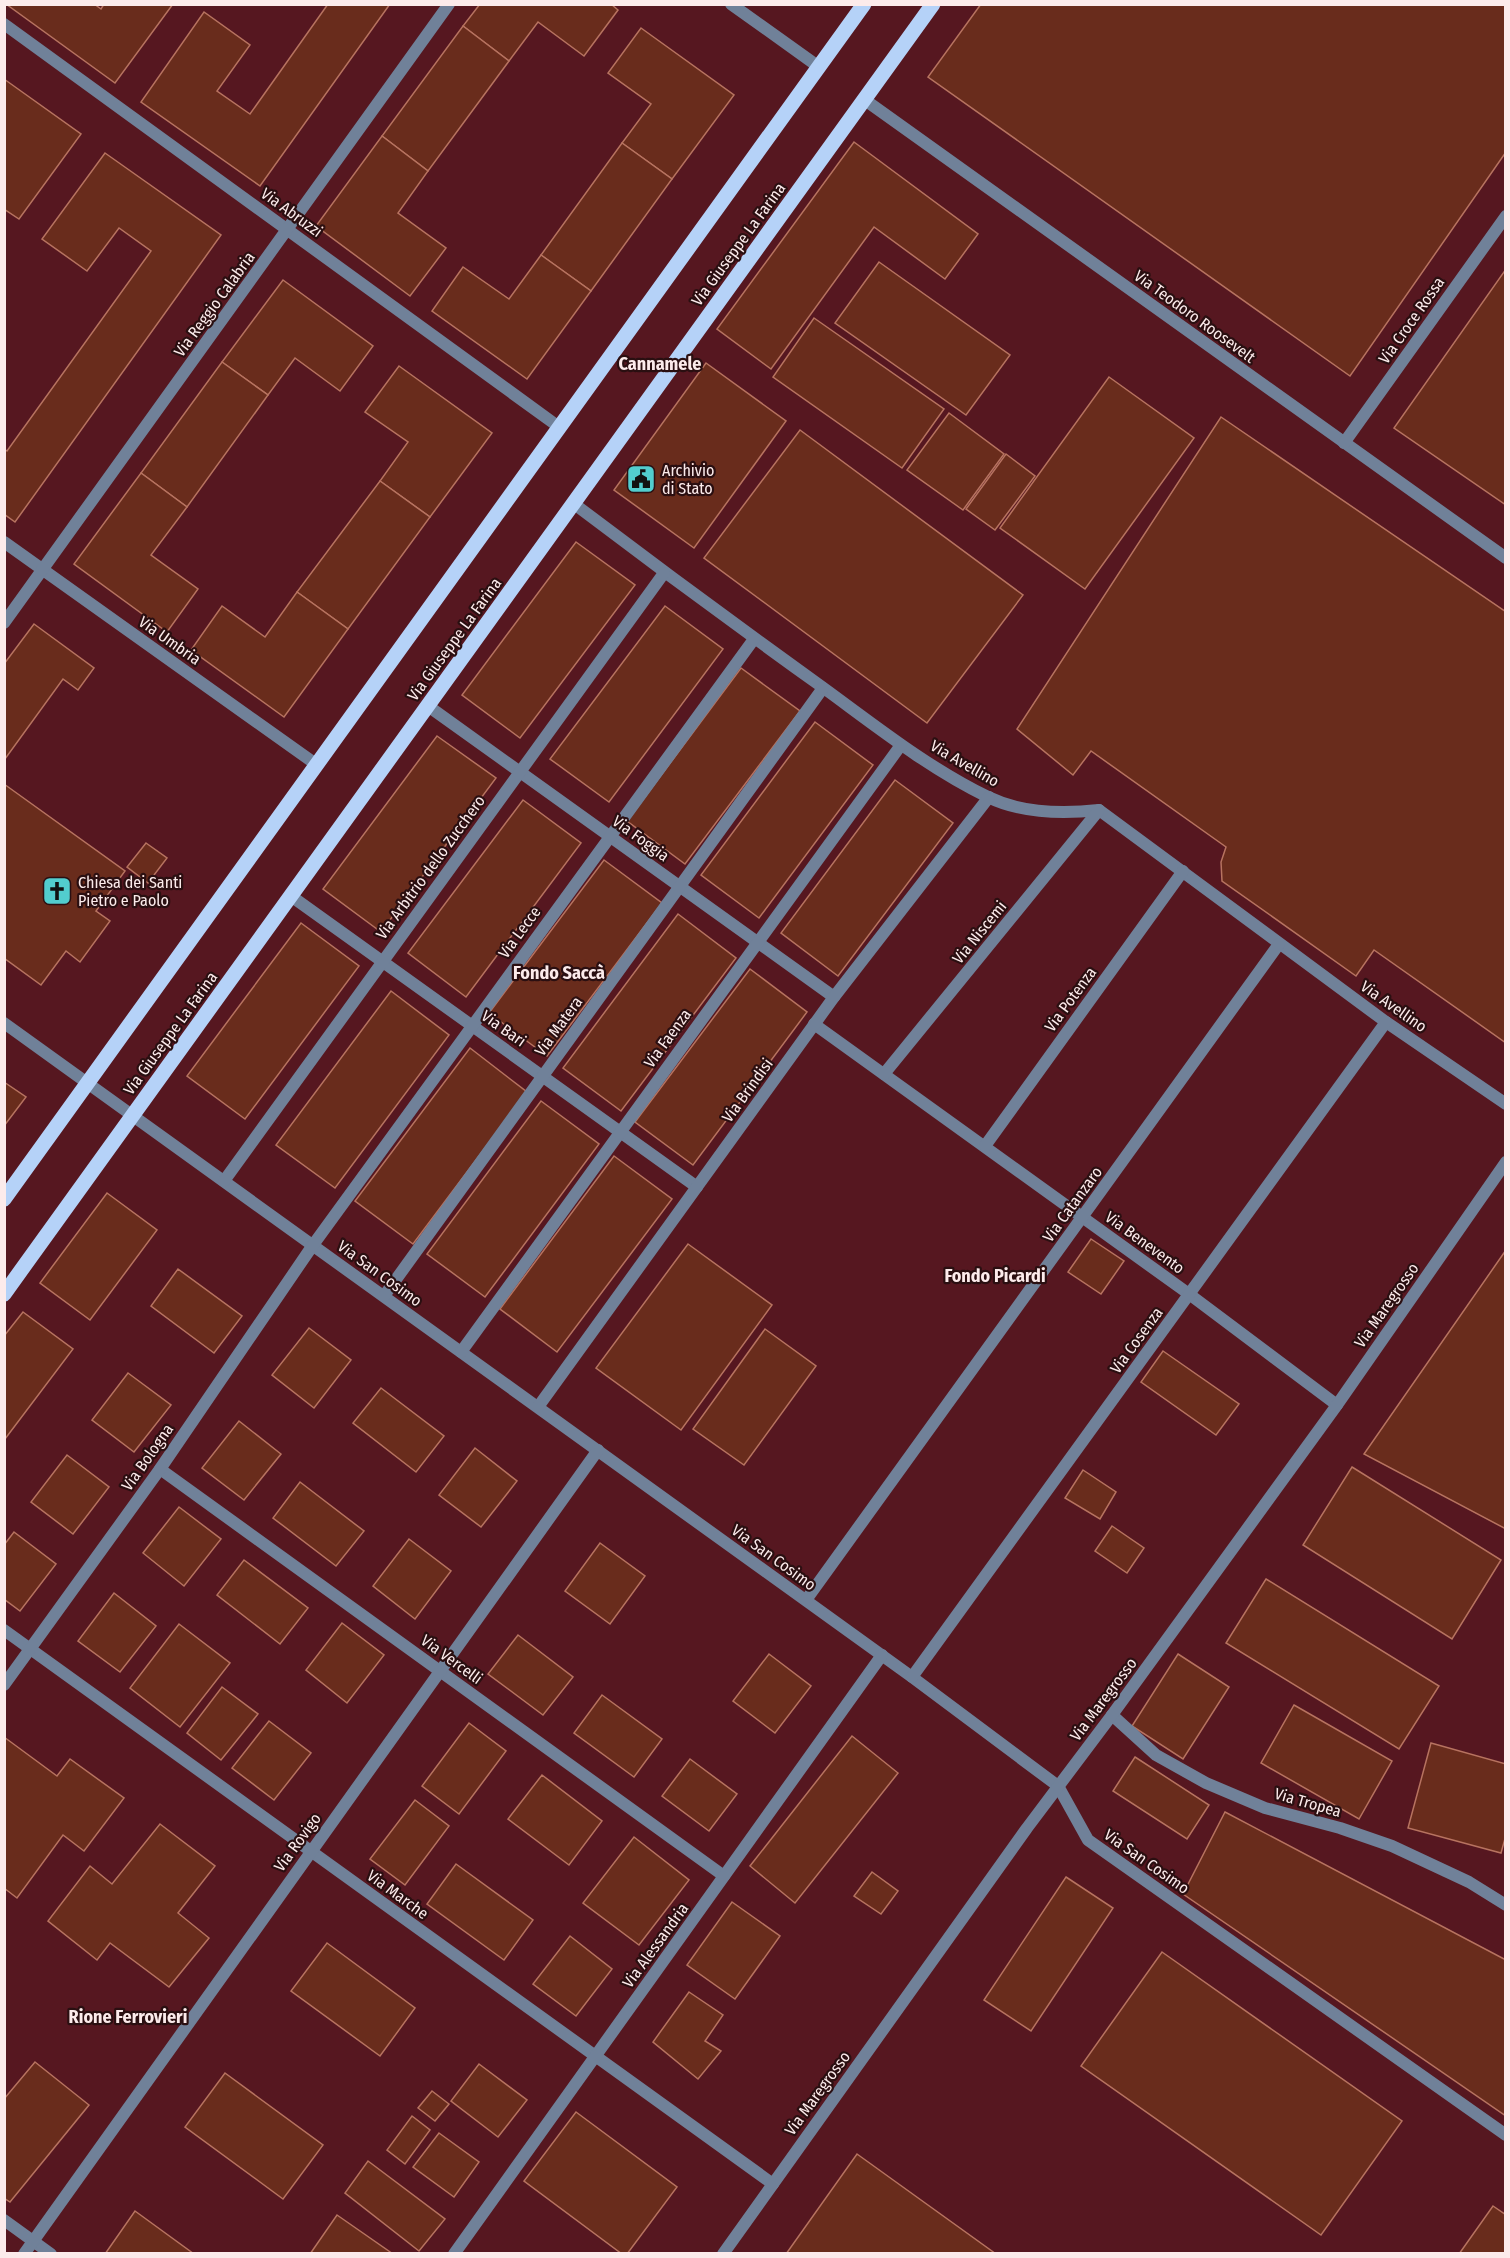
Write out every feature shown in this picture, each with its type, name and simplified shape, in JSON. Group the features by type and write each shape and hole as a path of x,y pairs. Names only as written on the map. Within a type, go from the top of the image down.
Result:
{"main road":[{"path":"4,1199 864,4"},
{"name":"Via Giuseppe La Farina","path":"4,1294 933,4"}],"street":[{"name":"Via Reggio Calabria","path":"4,623 449,4"},
{"path":"731,4 819,67"},
{"name":"Via Abruzzi","path":"4,24 560,427"},
{"name":"Via Teodoro Roosevelt","path":"864,100 1506,558"},
{"name":"Via Croce Rossa","path":"1344,443 1506,216"},
{"name":"Via Avellino","path":"573,503 664,573 901,745 989,797 1019,806 1066,813 1099,810 1386,1022 1506,1104"},
{"name":"Via Umbria","path":"4,542 317,765"},
{"name":"Via Arbitrio dello Zucchero","path":"224,1181 664,573"},
{"name":"Via Lecce","path":"313,1245 754,639"},
{"name":"Via Matera","path":"384,1296 823,688"},
{"name":"Via Foggia","path":"428,706 834,997"},
{"name":"Via Faenza","path":"461,1352 901,745"},
{"name":"Via Brindisi","path":"538,1407 814,1024 989,797"},
{"name":"Via Niscemi","path":"884,1074 1099,810"},
{"name":"Via Potenza","path":"985,1146 1183,871"},
{"name":"Via Bari","path":"291,896 697,1187"},
{"name":"Via Catanzaro","path":"806,1600 1279,944"},
{"name":"Via Cosenza","path":"912,1677 1386,1022"},
{"name":"Via San Cosimo","path":"4,1023 912,1677 1058,1786 1088,1840 1506,2135"},
{"name":"Via Benevento","path":"814,1024 1190,1294 1337,1405"},
{"name":"Via Maregrosso","path":"723,2253 1058,1786 1337,1405 1506,1162"},
{"name":"Via Bologna","path":"4,1685 160,1469 313,1245"},
{"name":"Via Rovigo","path":"24,2253 598,1450"},
{"name":"Via Vercelli","path":"160,1469 724,1876"},
{"name":"Via Marche","path":"4,1630 772,2184"},
{"name":"Via Alessandria","path":"454,2253 882,1655"},
{"name":"Via Tropea","path":"1112,1715 1156,1755 1206,1783 1265,1808 1340,1828 1392,1846 1469,1882 1506,1905"},
{"path":"4,2220 51,2253"}],"building":[{"path":"6,4 94,4 101,9 104,4 173,4 115,83"},
{"path":"328,4 390,4 260,186 141,102 204,12 250,45 217,91 250,114"},
{"path":"480,4 611,4 618,10 584,56 538,22 509,61 463,26"},
{"path":"981,4 1506,4 1506,152 1350,376 928,77"},
{"path":"463,26 509,61 428,171 382,136"},
{"path":"641,28 734,95 672,179 622,143 651,104 608,73"},
{"path":"4,79 81,134 19,219 4,209"},
{"path":"382,136 428,171 398,213 446,248 410,296 316,226"},
{"path":"854,142 978,234 945,279 874,227 771,369 717,329"},
{"path":"622,143 672,179 591,291 541,255"},
{"path":"105,153 221,235 15,522 4,514 4,449 7,451 151,251 119,228 87,271 42,239"},
{"path":"541,255 591,291 527,379 432,311 463,267 509,299"},
{"path":"879,262 1010,355 966,415 835,323"},
{"path":"1506,269 1506,505 1394,428"},
{"path":"283,280 373,346 340,391 295,358 268,395 222,362"},
{"path":"814,318 944,409 902,468 773,377"},
{"path":"222,362 268,395 187,507 141,473"},
{"path":"706,363 786,421 694,548 614,490"},
{"path":"399,366 492,433 430,517 380,481 408,442 365,412"},
{"path":"1109,377 1194,438 1085,589 1000,528"},
{"path":"949,413 1004,454 963,510 907,470"},
{"path":"1221,417 1506,612 1506,1043 1374,950 1356,976 1222,881 1221,862 1226,847 1091,751 1073,775 1017,729"},
{"path":"800,430 1023,595 927,723 704,558"},
{"path":"1006,454 1035,476 995,530 966,509"},
{"path":"141,473 187,507 151,555 198,589 167,632 74,564"},
{"path":"380,481 430,517 348,629 297,592"},
{"path":"576,542 635,585 520,738 462,695"},
{"path":"297,592 348,629 284,717 191,650 222,606 265,637"},
{"path":"665,606 723,649 609,802 550,759"},
{"path":"34,624 94,668 78,690 63,679 5,759 4,664"},
{"path":"741,668 800,711 685,864 627,821"},
{"path":"815,722 873,765 759,918 701,875"},
{"path":"437,736 496,778 381,932 323,889"},
{"path":"895,780 953,823 838,976 781,933"},
{"name":"Chiesa dei Santi Pietro e Paolo","path":"4,784 125,871 96,911 110,921 80,962 66,951 41,985 4,958"},
{"path":"523,800 581,843 466,997 408,953"},
{"name":"Chiesa dei Santi Pietro e Paolo","path":"146,843 167,858 148,883 127,867"},
{"path":"604,860 662,903 547,1056 489,1013"},
{"path":"678,914 736,958 621,1111 563,1068"},
{"path":"301,923 359,966 245,1119 187,1076"},
{"path":"750,969 807,1012 693,1165 635,1122"},
{"path":"391,991 449,1035 335,1188 276,1145"},
{"path":"470,1048 527,1092 413,1244 355,1201"},
{"path":"4,1082 26,1097 4,1126"},
{"path":"541,1101 599,1144 485,1297 427,1254"},
{"path":"614,1156 672,1199 557,1352 500,1309"},
{"path":"107,1193 157,1230 90,1320 40,1283"},
{"path":"1091,1239 1124,1261 1101,1294 1068,1272"},
{"path":"688,1244 772,1305 681,1430 596,1368"},
{"path":"1506,1250 1506,1529 1364,1454"},
{"path":"178,1269 242,1316 214,1353 151,1306"},
{"path":"23,1312 73,1349 5,1439 4,1336"},
{"path":"309,1328 351,1360 314,1408 272,1375"},
{"path":"765,1329 816,1366 744,1465 693,1429"},
{"path":"1163,1351 1239,1404 1216,1435 1141,1382"},
{"path":"128,1373 171,1405 134,1452 92,1420"},
{"path":"381,1388 444,1436 416,1472 353,1423"},
{"path":"239,1421 281,1454 244,1500 202,1468"},
{"path":"475,1448 517,1481 481,1527 439,1495"},
{"path":"67,1455 109,1487 73,1534 31,1502"},
{"path":"1352,1467 1501,1560 1452,1639 1303,1545"},
{"path":"1083,1470 1116,1492 1100,1519 1065,1498"},
{"path":"300,1482 364,1531 336,1566 273,1518"},
{"path":"179,1507 221,1539 184,1586 143,1553"},
{"path":"1112,1526 1144,1548 1127,1573 1095,1551"},
{"path":"14,1532 56,1564 20,1611 4,1599 4,1545"},
{"path":"409,1539 451,1571 415,1619 373,1586"},
{"path":"600,1543 645,1576 610,1624 565,1591"},
{"path":"244,1560 308,1608 280,1644 217,1595"},
{"path":"1266,1579 1439,1686 1399,1749 1226,1643"},
{"path":"114,1593 156,1626 120,1672 78,1641"},
{"path":"342,1623 384,1655 347,1703 306,1670"},
{"path":"179,1624 230,1663 180,1727 130,1688"},
{"path":"518,1635 573,1677 543,1715 488,1674"},
{"path":"769,1654 811,1686 775,1733 733,1701"},
{"path":"1178,1654 1229,1687 1183,1759 1132,1726"},
{"path":"222,1687 258,1714 221,1760 187,1733"},
{"path":"602,1695 662,1739 634,1777 574,1733"},
{"path":"1294,1705 1392,1761 1359,1819 1261,1763"},
{"path":"269,1721 311,1753 274,1800 232,1768"},
{"path":"469,1723 506,1751 459,1814 422,1786"},
{"path":"852,1736 898,1773 795,1903 750,1866"},
{"path":"4,1737 57,1776 70,1759 124,1798 84,1851 63,1835 17,1898 4,1888"},
{"path":"1431,1743 1506,1764 1506,1835 1501,1853 1408,1828"},
{"path":"1135,1757 1209,1805 1187,1839 1113,1791"},
{"path":"690,1759 737,1794 709,1831 662,1796"},
{"path":"542,1775 602,1821 569,1865 508,1819"},
{"path":"415,1800 449,1826 405,1885 370,1859"},
{"path":"1225,1812 1506,1960 1506,2116 1183,1894"},
{"path":"160,1824 215,1866 178,1913 209,1938 169,1987 110,1943 97,1960 48,1921 90,1866 112,1884"},
{"path":"634,1837 689,1880 639,1945 583,1903"},
{"path":"456,1864 533,1920 504,1960 427,1904"},
{"path":"872,1872 898,1891 881,1914 854,1896"},
{"path":"1066,1877 1113,1908 1031,2031 984,2000"},
{"path":"732,1902 780,1936 735,1999 687,1965"},
{"path":"570,1936 612,1969 576,2016 533,1984"},
{"path":"327,1943 415,2008 380,2056 291,1991"},
{"path":"1162,1952 1402,2121 1321,2235 1081,2066"},
{"path":"689,1992 723,2015 705,2041 721,2051 698,2079 653,2042"},
{"path":"35,2062 89,2105 10,2202 4,2198 4,2099"},
{"path":"479,2064 527,2100 498,2137 451,2101"},
{"path":"225,2073 323,2145 283,2199 185,2127"},
{"path":"432,2091 449,2104 435,2121 418,2108"},
{"path":"576,2112 677,2187 627,2254 622,2254 524,2181"},
{"path":"412,2116 430,2130 405,2164 387,2150"},
{"path":"439,2133 479,2162 454,2197 413,2167"},
{"path":"857,2154 996,2254 786,2254"},
{"path":"368,2161 445,2219 419,2251 345,2193"},
{"path":"1493,2206 1506,2215 1506,2254 1459,2254"},
{"path":"135,2211 194,2254 105,2254"},
{"path":"337,2215 393,2254 310,2254"}],"place":[{"name":"Archivio di Stato","path":"641,479"},
{"name":"Chiesa dei Santi Pietro e Paolo","path":"57,891"}],"district":[{"name":"Cannamele","path":"660,364"},
{"name":"Fondo Saccà","path":"559,973"},
{"name":"Fondo Picardi","path":"995,1276"},
{"name":"Rione Ferrovieri","path":"128,2017"}]}
